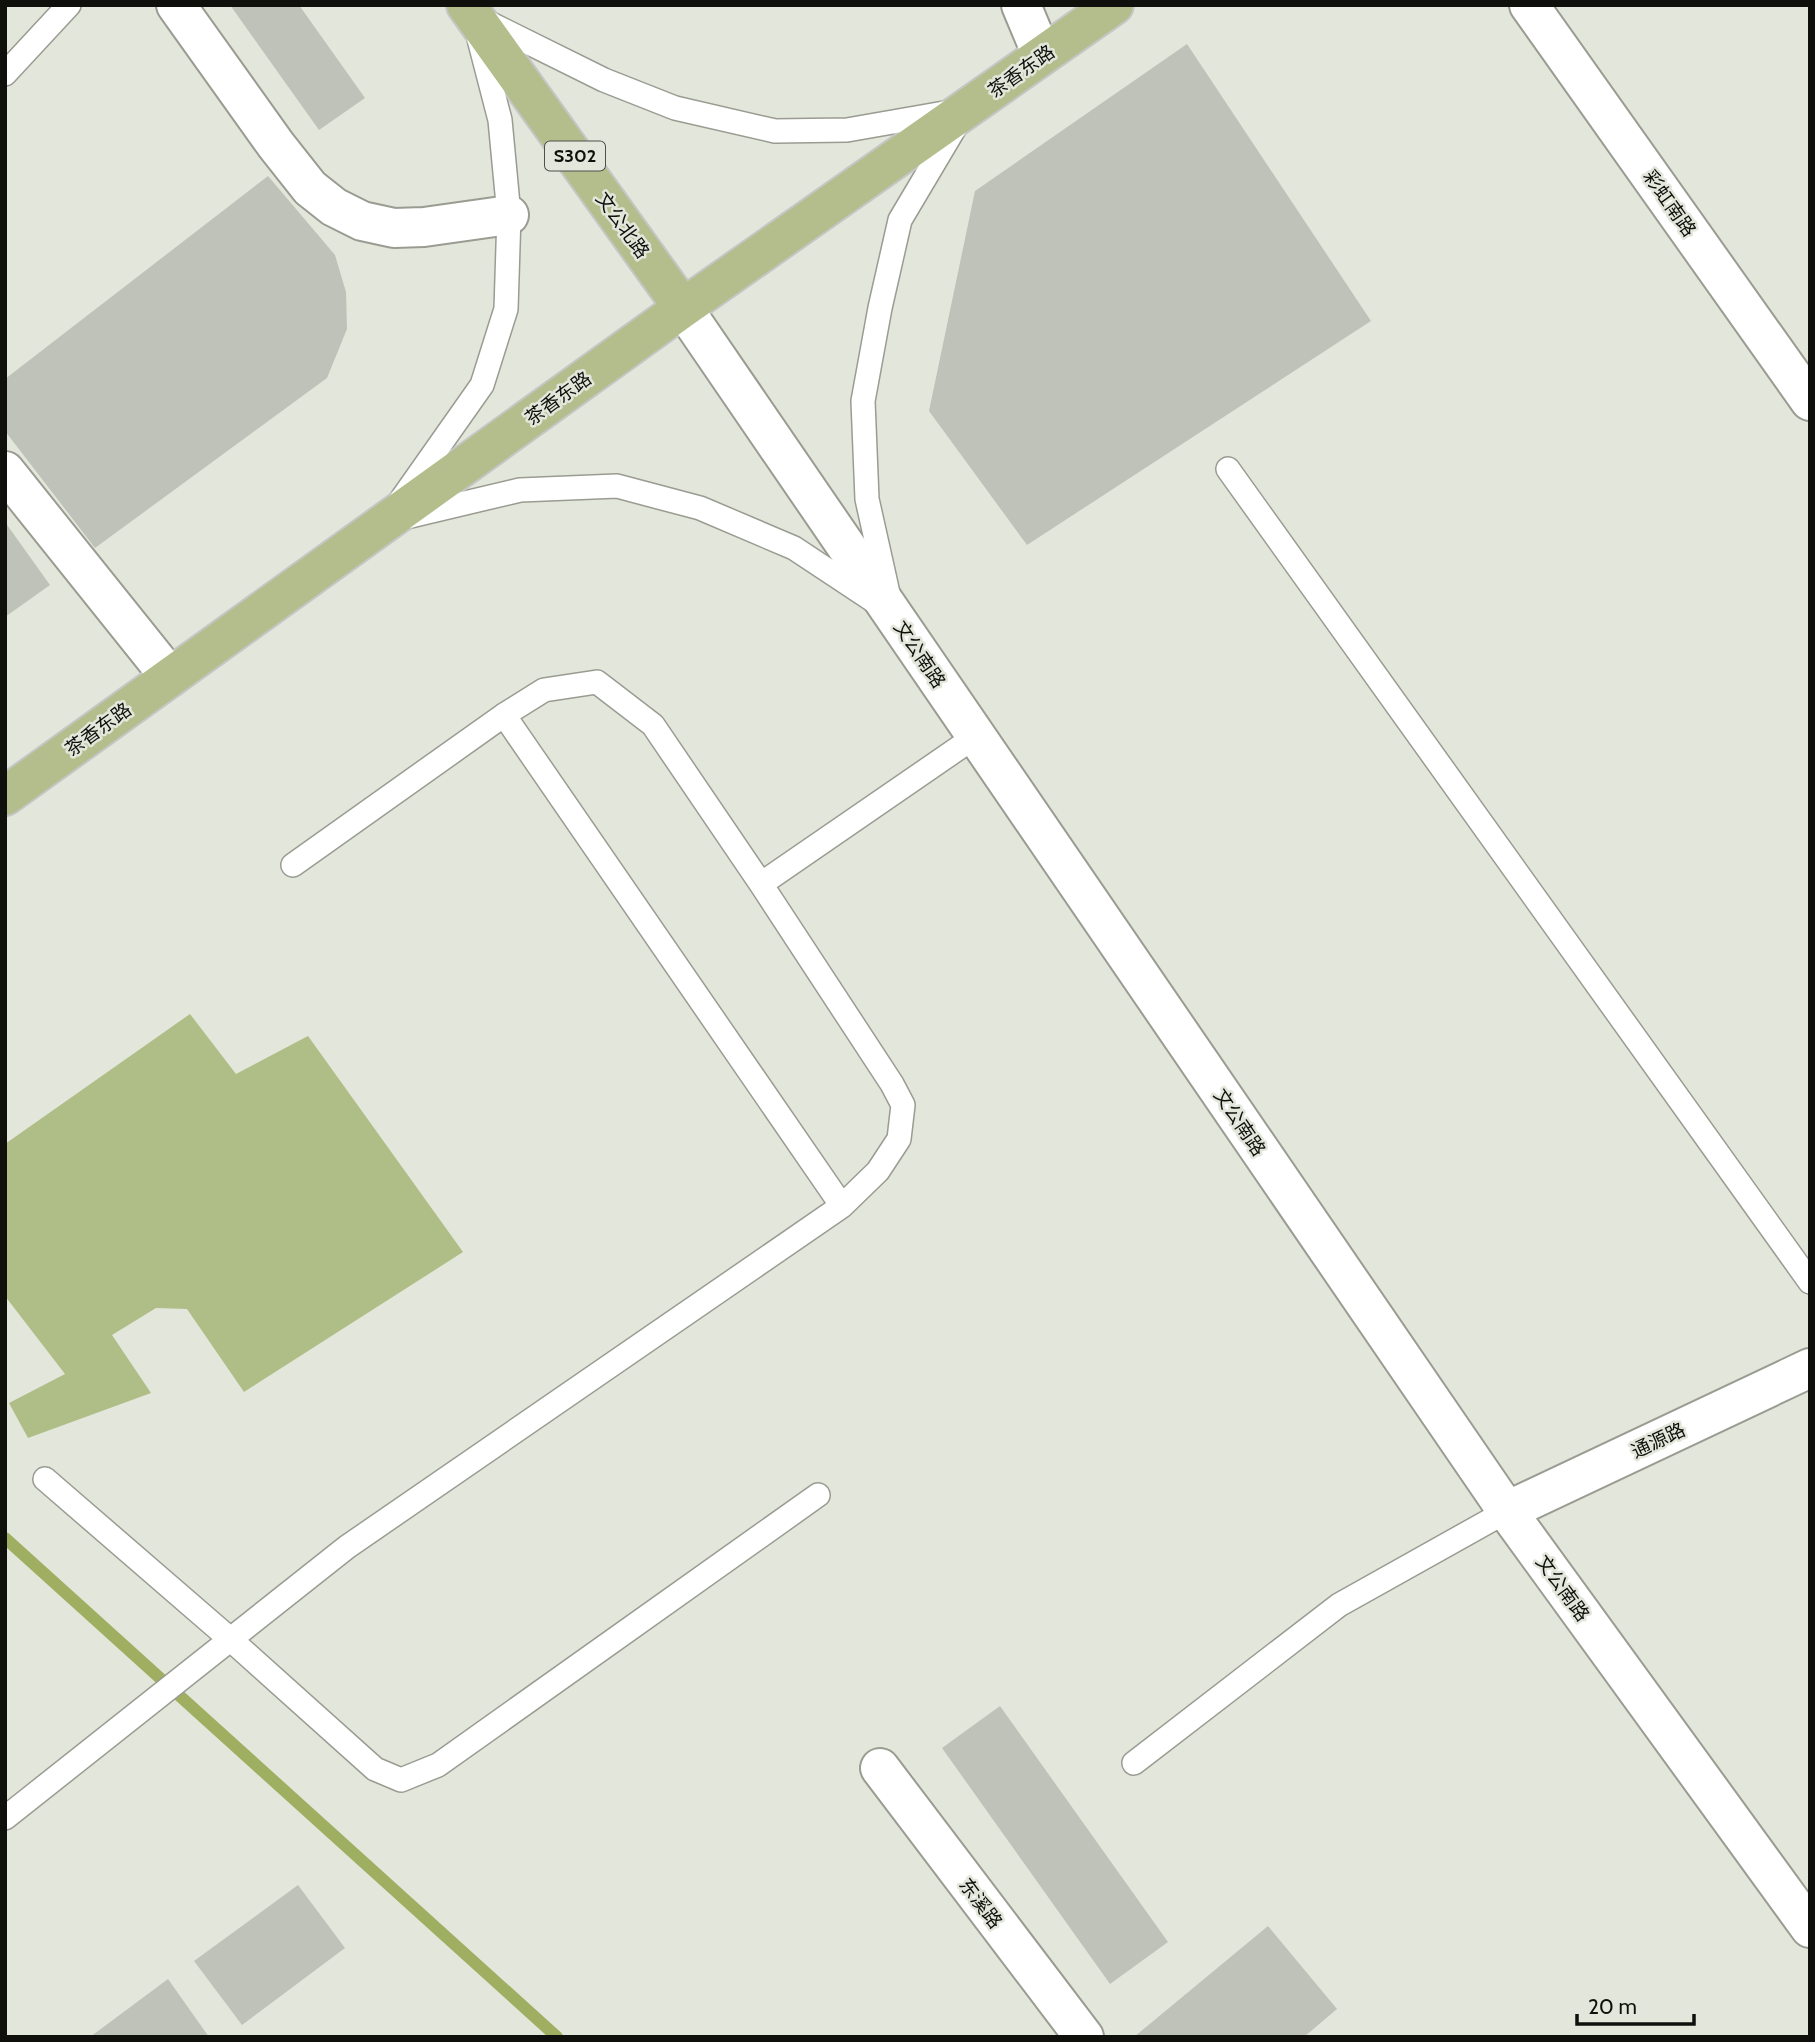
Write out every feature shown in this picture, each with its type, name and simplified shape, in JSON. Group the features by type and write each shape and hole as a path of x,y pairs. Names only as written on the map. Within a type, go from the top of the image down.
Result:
{"main road":[{"path":"176,5 276,145 310,188 334,207 362,221 394,228 424,227 509,215"},
{"path":"1021,5 1042,55"},
{"name":"茶香东路","path":"5,796 683,307 1114,5"},
{"name":"彩虹南路","path":"1529,5 1810,401"},
{"name":"文公北路","path":"470,10 683,307"},
{"name":"文公南路","path":"683,307 1507,1511 1810,1928"},
{"path":"5,471 170,677"},
{"name":"通源路","path":"1507,1511 1810,1368"},
{"name":"东溪路","path":"880,1768 1084,2037"}],"lane":[{"path":"5,74 69,5"},
{"path":"386,522 482,386 506,309 509,215 500,120 470,10"},
{"path":"470,10 604,80 674,108 775,131 847,130 965,110"},
{"path":"892,613 867,499 863,401 880,307 900,220 965,110"},
{"path":"1228,468 1810,1282"},
{"path":"386,522 520,490 617,486 700,508 794,548 892,613"},
{"path":"5,1818 347,1547 842,1206 878,1171 898,1139 903,1105 892,1084 761,884 653,725 597,681 544,690 504,715 293,865"},
{"path":"504,715 842,1206"},
{"path":"761,884 976,736"},
{"path":"45,1479 375,1769 401,1780 438,1765 818,1495"},
{"path":"1134,1763 1339,1605 1507,1511"}],"green space":[{"path":"190,1014 236,1074 308,1036 463,1252 244,1392 187,1309 156,1308 112,1335 151,1393 28,1438 9,1403 65,1374 5,1296 5,1144"}],"building":[{"path":"230,5 299,5 365,98 319,130"},
{"path":"1187,44 1371,321 1027,545 929,411 975,191"},
{"path":"268,176 335,255 346,292 347,329 327,378 95,548 5,431 5,379"},
{"path":"5,522 50,585 5,617"},
{"path":"1000,1706 1168,1942 1110,1984 942,1748"},
{"path":"298,1885 345,1948 242,2025 194,1961"},
{"path":"1268,1926 1337,2009 1304,2037 1134,2037"},
{"path":"168,1979 209,2037 90,2037"}],"waterway":[{"path":"5,1538 557,2037"}]}
